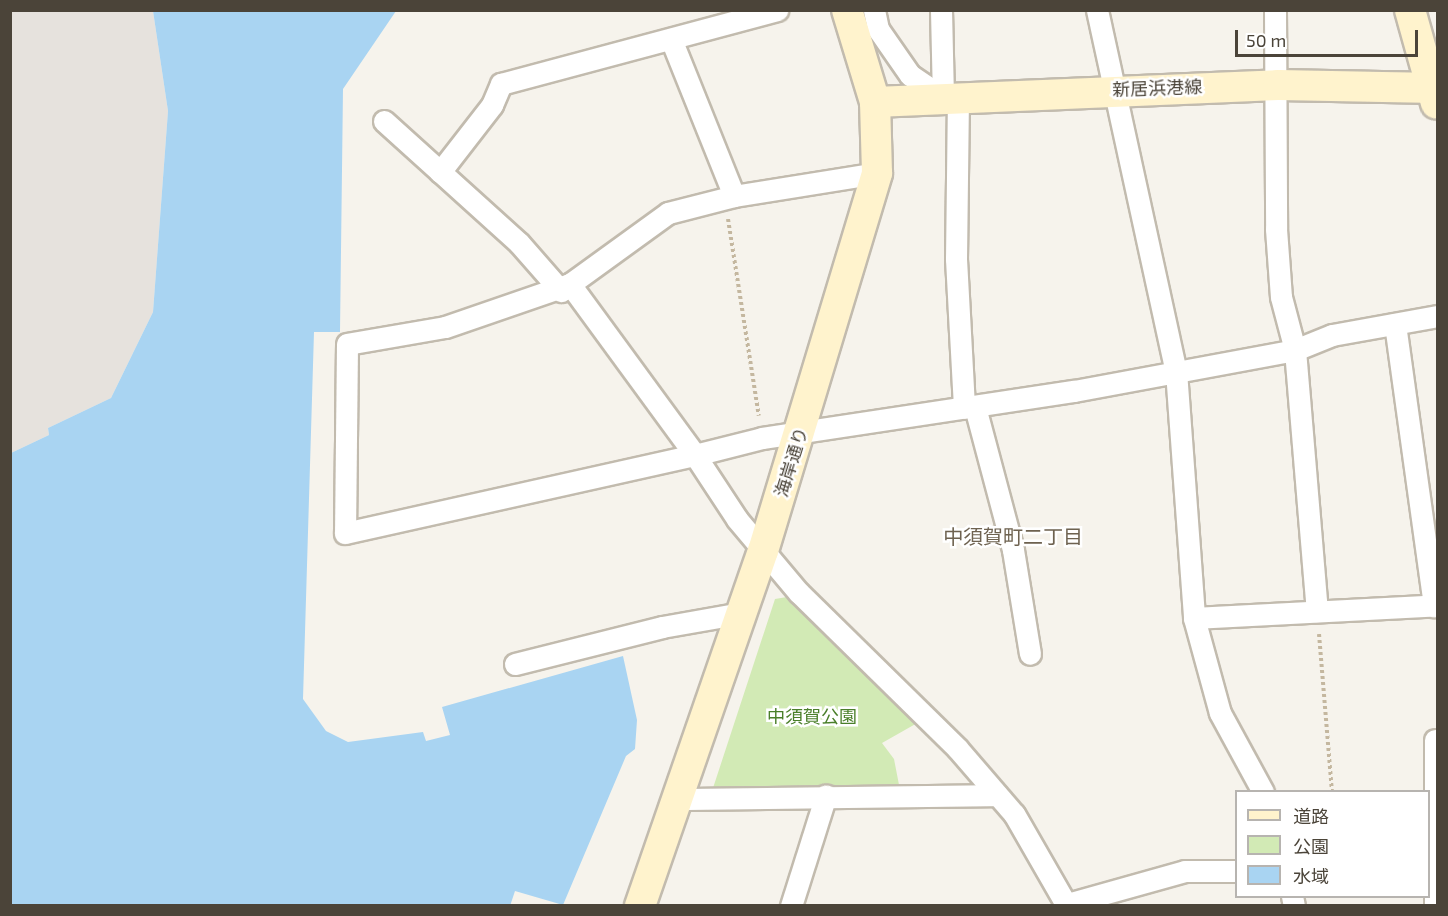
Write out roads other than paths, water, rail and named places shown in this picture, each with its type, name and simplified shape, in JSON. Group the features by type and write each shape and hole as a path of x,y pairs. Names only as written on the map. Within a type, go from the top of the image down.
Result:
{"street":[{"path":"440,172 492,105 501,84 777,10"},
{"name":"海岸通り","path":"640,906 763,552 877,173 875,102 846,10"},
{"path":"874,10 878,30 910,75 950,97"},
{"path":"941,10 950,97 956,259 970,408 1013,550 1030,654"},
{"path":"1097,10 1176,371 1194,618 1220,713 1262,790"},
{"path":"1275,10 1278,85 1276,229 1281,297 1295,350 1317,611"},
{"path":"1410,10 1435,93"},
{"path":"671,39 729,197"},
{"name":"新居浜港線","path":"875,102 1115,89 1278,85 1435,93"},
{"path":"384,121 519,243 565,288 695,455 763,552 997,795 1067,905 1185,871 1235,870"},
{"path":"877,173 729,197 668,213 565,288 445,327 347,344 345,532 695,455 762,438 970,408 1295,350 1332,335 1437,316"},
{"path":"1194,618 1436,605 1395,324"},
{"path":"515,664 662,627 741,613"},
{"path":"1433,898 1435,740"},
{"path":"676,799 826,795 997,795"},
{"path":"791,906 826,795"}],"water":[{"path":"153,11 396,11 343,89 340,332 314,332 303,699 326,731 348,742 423,732 426,741 450,735 442,707 623,656 637,720 635,749 626,756 563,905 515,891 510,906 11,905 11,453 49,435 48,428 111,398 153,312 168,111"}],"district":[{"name":"中須賀町二丁目","path":"1013,536"}],"park label":[{"name":"中須賀公園","path":"812,716"}]}
